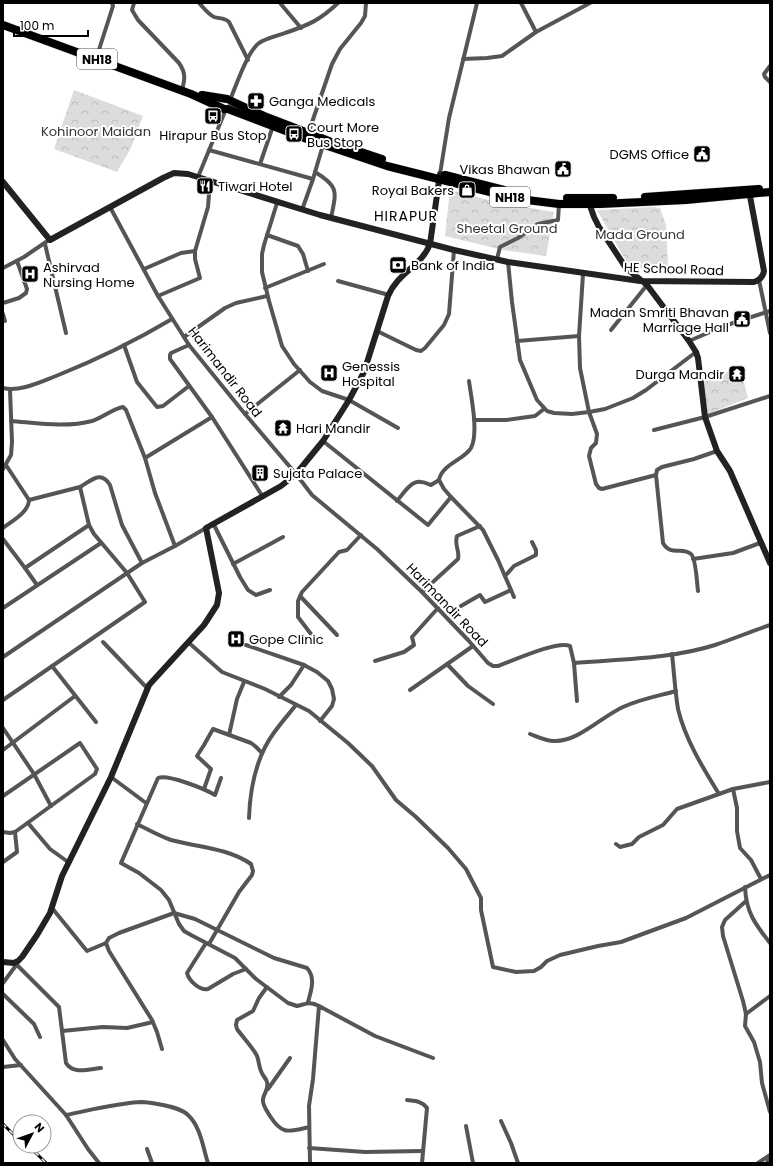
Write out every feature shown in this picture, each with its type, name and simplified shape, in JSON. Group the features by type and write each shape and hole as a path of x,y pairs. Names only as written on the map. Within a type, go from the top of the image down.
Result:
{"highway":[{"name":"NH18","path":"3,24 182,90 226,109 273,126 513,198 559,204 588,201"},
{"name":"NH18","path":"191,94 229,100 308,136 323,145 387,166 520,194 588,201 686,200 749,192 770,187"},
{"path":"226,109 232,107 229,100"},
{"name":"NH18","path":"749,192 770,192"}],"street":[{"path":"96,59 113,6 112,3"},
{"path":"134,3 132,10 138,20 184,70 185,77 182,90"},
{"path":"199,3 215,18 224,18 229,22 248,60"},
{"path":"280,3 301,28"},
{"path":"229,100 234,92 242,69 258,44 301,28 322,17 338,3"},
{"path":"308,136 332,64 340,49 365,16 366,3"},
{"path":"3,656 142,563 281,486 296,474 323,441 364,372 392,287 400,277 425,255 430,244 448,118 477,3"},
{"path":"521,3 536,32"},
{"path":"463,59 502,56 536,32 590,3"},
{"path":"770,66 764,74 764,77 770,82"},
{"path":"198,177 226,109"},
{"path":"260,164 273,126"},
{"path":"302,210 323,145"},
{"path":"209,150 313,179"},
{"path":"315,172 324,178 334,188 336,195 331,218"},
{"name":"HE School Road","path":"47,242 171,174 183,174 198,177 277,203 331,218 454,250 508,262 640,281 754,282 759,280"},
{"path":"158,296 200,278 194,251 208,208 210,181"},
{"path":"3,182 47,242 66,333"},
{"path":"749,192 764,271 763,276 759,280 768,312 770,333"},
{"path":"588,201 597,222 626,268 646,285 696,352 698,358 704,417 717,451 730,471 770,563"},
{"path":"277,203 262,254 262,272 267,296 282,346 310,382 322,390 348,400 398,428"},
{"path":"497,259 500,247 518,238 538,224 558,220 559,204"},
{"name":"Harimandir Road","path":"110,207 158,296 189,345 244,414 296,474 312,495 361,535 422,592 488,663 493,666 498,666 534,652 564,645 568,645 572,648 574,662"},
{"path":"267,235 298,246 303,254 308,271"},
{"path":"3,268 47,242"},
{"path":"378,331 416,350 421,351 425,348 444,325 449,314 454,250"},
{"path":"144,269 181,252 194,251"},
{"path":"3,304 19,298 26,293 27,289 17,261"},
{"path":"508,262 517,341 522,366 537,400 544,409 554,413 572,414 605,409 640,394 696,352"},
{"path":"265,288 324,264"},
{"path":"583,274 579,336 580,368 589,412 597,434 596,442 591,448 589,456 596,484 602,490 656,475"},
{"path":"338,281 389,295"},
{"path":"611,330 646,285"},
{"path":"184,337 225,308 236,303 267,296"},
{"path":"689,341 724,326 768,312"},
{"path":"3,314 5,321"},
{"path":"3,388 10,390 37,383 83,365 172,319"},
{"path":"517,341 579,336"},
{"path":"124,345 137,382 157,407 163,406 189,386"},
{"path":"189,345 175,350 170,355 170,358 212,417 263,497"},
{"path":"244,414 300,370"},
{"path":"397,501 411,485 416,482 431,485 439,480 445,469 468,452 471,447 473,440 474,420 469,381"},
{"path":"3,469 11,455 10,390"},
{"path":"654,430 704,417 770,396"},
{"path":"11,421 46,424 81,423 104,417 117,408 123,407 126,410 145,458 155,494 175,546"},
{"path":"474,420 506,420 535,416 544,409"},
{"path":"145,458 212,417"},
{"path":"323,441 428,525 451,497"},
{"path":"698,591 694,559 691,554 686,552 670,551 663,543 656,475 657,470 662,467 694,459 717,451"},
{"path":"3,528 24,512 29,505 29,500 6,464"},
{"path":"29,500 80,486 98,477 102,477 107,480 110,485 122,525 142,563"},
{"path":"439,480 451,497 483,530 514,597"},
{"path":"3,700 145,602 127,573 101,543 88,525 80,486"},
{"path":"214,523 233,564 248,590 256,595 270,590"},
{"path":"24,568 88,525"},
{"path":"422,592 458,559 459,554 456,541 457,536 480,526"},
{"path":"3,982 37,935 52,908 59,882 111,777 147,688 208,620 219,601 219,593 206,528"},
{"path":"314,638 298,617 298,601 300,596 339,552 347,550 361,535"},
{"path":"233,564 283,537"},
{"path":"3,539 37,585"},
{"path":"505,576 514,566 536,555 536,550 532,542"},
{"path":"3,608 101,543"},
{"path":"694,559 733,553 760,543"},
{"path":"462,606 480,595 485,602 511,590"},
{"path":"300,596 337,635"},
{"path":"375,661 404,652 414,645 412,637 438,608"},
{"path":"577,702 574,662 628,659 672,654 715,645 770,625"},
{"path":"103,642 147,688"},
{"path":"188,642 222,672 264,689 309,711 348,743 372,766 396,800 448,848 466,869 481,898 481,910 493,967 516,972 534,972 547,961 560,955 621,942 686,918 770,875"},
{"path":"246,645 304,665 317,672 328,681 332,689 334,699 332,706 320,721"},
{"path":"410,690 473,646"},
{"path":"672,654 678,709 686,733 701,764 719,794"},
{"path":"447,664 468,686 493,704"},
{"path":"279,697 291,685 304,665"},
{"path":"52,666 96,722"},
{"path":"229,735 237,699 244,682"},
{"path":"530,734 552,741 568,739 622,707 638,701 676,691"},
{"path":"3,750 75,696"},
{"path":"249,818 252,791 258,763 262,753 272,736 296,705"},
{"path":"3,728 14,742 34,774 51,806"},
{"path":"204,789 211,769 196,756 213,729 251,743 262,753"},
{"path":"3,796 80,743 97,769 95,774 15,832 3,832"},
{"path":"111,777 146,803"},
{"path":"221,778 215,795 204,789 166,777 160,777 156,780 121,863 139,873 161,890 168,900 179,924 184,931 236,958 256,979 288,1003 295,1006 308,1002 313,1003 375,1036 433,1058"},
{"path":"616,844 620,847 632,844 640,837 663,825 677,810 733,789 770,782"},
{"path":"733,789 737,808 737,831 740,848 751,860 762,878"},
{"path":"28,823 50,849 68,862"},
{"path":"137,824 156,835 233,855 252,864 252,875 239,892 208,944 187,973 190,980 204,990 246,969"},
{"path":"3,862 17,852 15,832"},
{"path":"745,888 746,901 757,927 770,943"},
{"path":"746,901 725,920 722,927 723,936 739,986 746,1014 745,1026 754,1042 760,1062 762,1083 770,1112"},
{"path":"52,908 87,951 106,943 109,938 119,933 174,912 195,919 274,958 307,968 312,982 308,1002"},
{"path":"106,943 109,951 153,1022 162,1049"},
{"path":"3,962 14,963 22,957"},
{"path":"16,964 59,1007 66,1063 68,1067 78,1070 101,1068"},
{"path":"267,987 253,1010 237,1020 236,1025 237,1029 257,1056 260,1071 266,1079 268,1089"},
{"path":"3,994 34,1024 40,1038"},
{"path":"746,1014 770,996"},
{"path":"310,1163 309,1127 319,1006"},
{"path":"62,1031 103,1027 127,1028 153,1022"},
{"path":"3,1040 11,1054 66,1115 99,1163"},
{"path":"290,1058 268,1089 263,1098 263,1102 275,1125 281,1130 286,1132 309,1127"},
{"path":"3,1068 21,1065"},
{"path":"407,1100 418,1101 426,1108 422,1163"},
{"path":"66,1115 110,1105 143,1102 182,1110 194,1122 199,1132 208,1163"},
{"path":"501,1121 518,1163"},
{"path":"466,1126 473,1163"},
{"path":"309,1148 365,1152 422,1151"},
{"path":"147,1149 152,1163"},
{"path":"758,1163 770,1156"},
{"path":"767,1163 770,1156"}],"green space":[{"name":"Kohinoor Maidan","path":"74,90 143,116 130,150 117,172 54,149"},
{"name":"Sheetal Ground","path":"450,190 500,203 554,212 546,256 503,250 445,236"},
{"name":"Mada Ground","path":"652,207 660,208 666,225 668,269 631,268 597,210"},
{"path":"740,367 748,398 708,414 701,383"}],"railway":[{"path":"3,1124 12,1133"},
{"path":"37,1154 46,1163"}],"place":[{"name":"Ganga Medicals","path":"256,101"},
{"name":"Hirapur Bus Stop","path":"213,116"},
{"name":"Court More Bus Stop","path":"294,134"},
{"name":"DGMS Office","path":"702,154"},
{"name":"Vikas Bhawan","path":"563,169"},
{"name":"Tiwari Hotel","path":"205,186"},
{"name":"Royal Bakers","path":"467,190"},
{"name":"Bank of India","path":"398,265"},
{"name":"Ashirvad Nursing Home","path":"30,274"},
{"name":"Madan Smriti Bhavan Marriage Hall","path":"742,319"},
{"name":"Genessis Hospital","path":"329,373"},
{"name":"Durga Mandir","path":"737,374"},
{"name":"Hari Mandir","path":"283,428"},
{"name":"Sujata Palace","path":"260,473"},
{"name":"Gope Clinic","path":"236,639"}],"district":[{"name":"HIRAPUR","path":"406,216"}]}
